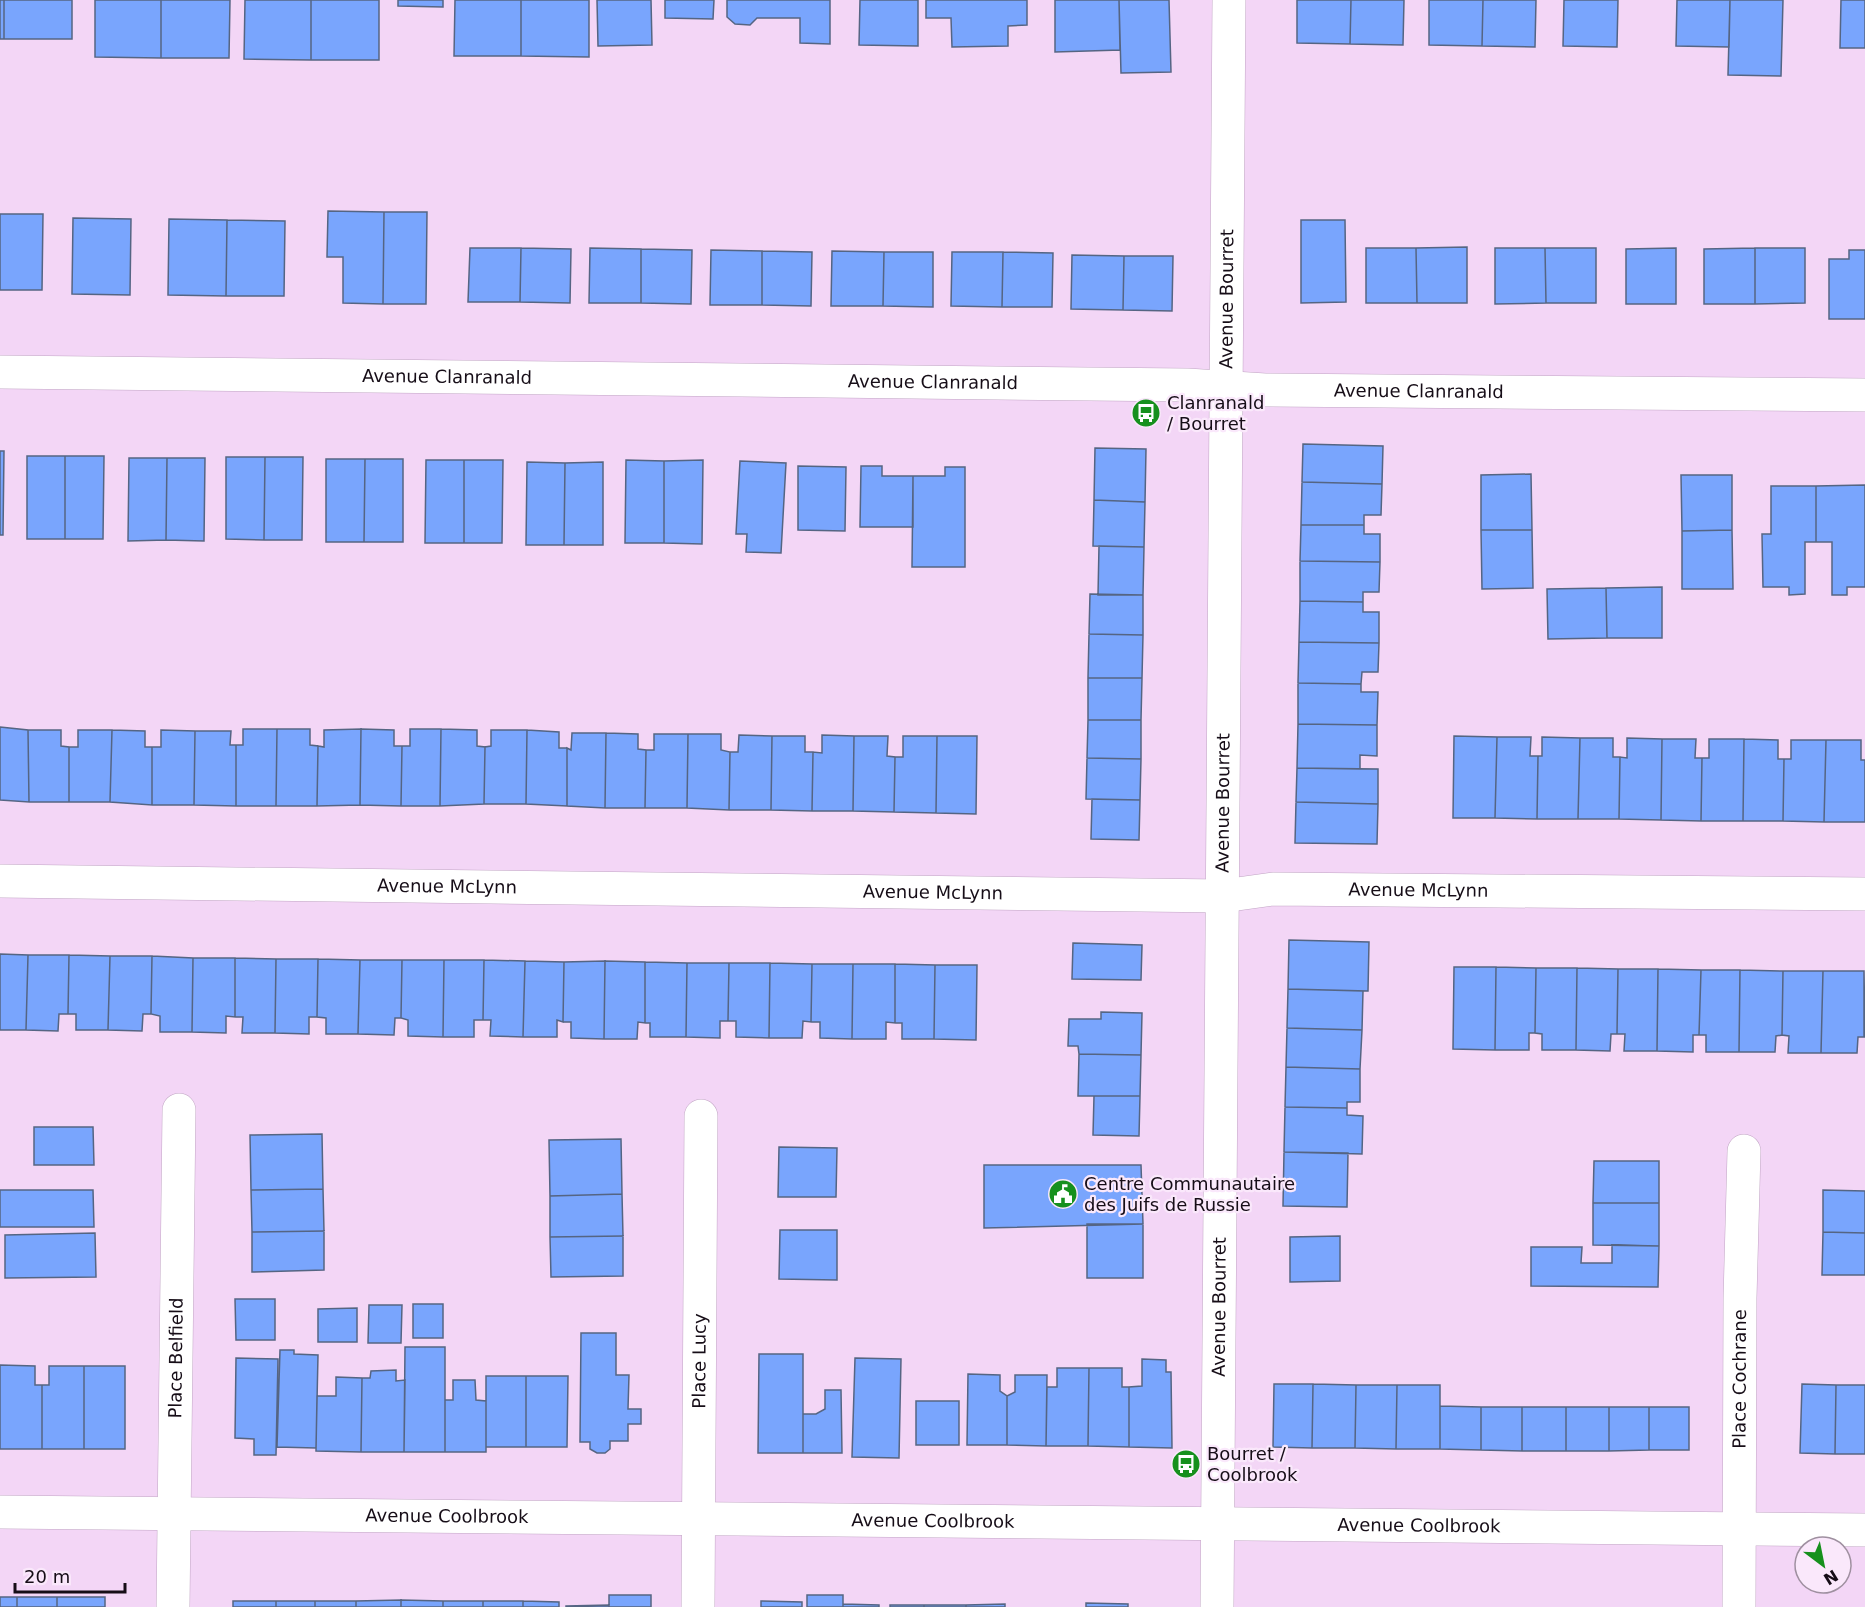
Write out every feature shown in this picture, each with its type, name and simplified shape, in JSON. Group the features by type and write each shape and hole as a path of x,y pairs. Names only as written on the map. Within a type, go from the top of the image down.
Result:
{"street":[{"name":"Avenue Bourret","path":"1217,1607 1229,0"},
{"name":"Avenue Clanranald","path":"0,372 1226,387 1289,390 1865,394"},
{"name":"Avenue McLynn","path":"0,881 1223,896 1273,889 1865,894"},
{"name":"Place Belfield","path":"173,1607 179,1110"},
{"name":"Place Lucy","path":"698,1607 701,1116"},
{"name":"Place Cochrane","path":"1739,1607 1744,1151"},
{"name":"Avenue Coolbrook","path":"0,1512 1865,1530"}],"building":[{"path":"0,0 4,0 4,39 0,39"},
{"path":"4,0 72,0 72,39 4,39"},
{"path":"95,0 161,0 161,58 95,57"},
{"path":"161,0 230,0 229,58 161,58"},
{"path":"245,0 311,0 311,60 244,59"},
{"path":"311,0 379,0 379,60 311,60"},
{"path":"398,0 443,0 443,7 398,6"},
{"path":"455,0 521,0 521,56 454,56"},
{"path":"521,0 589,0 589,57 521,56"},
{"path":"597,0 651,0 652,45 598,46"},
{"path":"665,0 714,0 713,19 665,18"},
{"path":"727,0 830,0 830,44 800,43 800,18 757,18 750,25 735,24 727,17"},
{"path":"860,0 918,0 918,46 859,45"},
{"path":"926,0 1027,0 1027,25 1008,26 1008,46 952,47 951,18 926,18"},
{"path":"1055,0 1119,0 1120,50 1055,52"},
{"path":"1119,0 1169,0 1171,72 1121,73"},
{"path":"1297,0 1351,0 1350,44 1297,43"},
{"path":"1351,0 1404,0 1403,45 1350,44"},
{"path":"1429,0 1483,0 1482,46 1429,45"},
{"path":"1483,0 1536,0 1535,47 1482,46"},
{"path":"1564,0 1618,0 1617,47 1563,46"},
{"path":"1677,0 1730,0 1729,47 1676,46"},
{"path":"1730,0 1783,0 1781,76 1728,75"},
{"path":"1841,0 1865,0 1865,48 1840,48"},
{"path":"328,211 384,212 383,304 343,303 343,257 327,257"},
{"path":"384,212 427,212 426,304 383,304"},
{"path":"0,214 43,214 42,290 0,290"},
{"path":"73,218 131,219 130,295 72,294"},
{"path":"169,219 227,220 226,296 168,295"},
{"path":"227,220 285,221 284,296 226,296"},
{"path":"1301,220 1345,220 1346,302 1301,303"},
{"path":"1467,247 1467,303 1417,303 1416,248"},
{"path":"470,248 521,248 520,302 468,302"},
{"path":"521,248 571,249 570,303 520,302"},
{"path":"590,248 641,249 641,303 589,303"},
{"path":"1366,248 1416,248 1417,303 1366,303"},
{"path":"1495,248 1545,248 1546,303 1495,304"},
{"path":"1545,248 1596,248 1596,303 1546,303"},
{"path":"1676,248 1676,304 1626,304 1626,249"},
{"path":"1755,248 1805,248 1805,303 1755,304"},
{"path":"1755,248 1755,304 1704,304 1704,249"},
{"path":"641,249 692,250 691,304 641,303"},
{"path":"711,250 762,251 762,305 710,305"},
{"path":"1849,250 1865,250 1865,319 1829,319 1829,259 1849,259"},
{"path":"762,251 812,252 811,306 762,305"},
{"path":"832,251 884,252 883,306 831,306"},
{"path":"884,252 933,252 933,307 883,306"},
{"path":"952,252 1003,252 1002,307 951,306"},
{"path":"1003,252 1053,253 1052,307 1002,307"},
{"path":"1072,255 1124,256 1123,310 1071,309"},
{"path":"1124,256 1173,256 1172,311 1123,310"},
{"path":"1303,444 1383,446 1382,484 1302,482"},
{"path":"1095,448 1146,449 1145,502 1094,500"},
{"path":"0,451 4,451 3,535 0,535"},
{"path":"27,456 65,456 65,539 27,539"},
{"path":"65,456 104,456 103,539 65,539"},
{"path":"226,457 265,457 264,540 226,539"},
{"path":"265,457 303,457 302,540 264,540"},
{"path":"129,458 167,458 166,540 128,541"},
{"path":"167,458 205,458 204,541 166,540"},
{"path":"326,459 365,459 364,542 326,542"},
{"path":"365,459 403,459 403,542 364,542"},
{"path":"426,460 464,460 464,543 425,543"},
{"path":"464,460 503,460 502,543 464,543"},
{"path":"626,460 664,461 664,543 625,543"},
{"path":"703,460 702,544 664,543 664,461"},
{"path":"740,461 786,463 781,553 746,552 747,534 736,534"},
{"path":"527,462 565,463 564,545 526,545"},
{"path":"603,462 603,545 564,545 565,463"},
{"path":"798,466 846,467 845,531 798,530"},
{"path":"861,466 882,466 882,476 913,476 913,527 860,527"},
{"path":"945,467 965,467 965,567 912,567 913,476 945,476"},
{"path":"1531,474 1532,530 1481,530 1481,475"},
{"path":"1681,475 1732,475 1732,530 1682,531"},
{"path":"1302,482 1382,484 1381,515 1364,515 1364,525 1301,525"},
{"path":"1865,485 1865,587 1847,587 1847,595 1832,595 1832,542 1816,542 1816,486"},
{"path":"1771,486 1816,486 1816,542 1805,542 1805,594 1789,595 1789,587 1763,587 1762,534 1771,534"},
{"path":"1094,500 1145,502 1144,547 1093,546"},
{"path":"1301,525 1364,525 1364,534 1380,534 1380,562 1300,561"},
{"path":"1481,530 1532,530 1533,588 1482,589"},
{"path":"1732,530 1733,589 1682,589 1682,531"},
{"path":"1099,546 1144,547 1143,595 1098,595"},
{"path":"1300,561 1380,562 1379,592 1363,592 1363,602 1300,601"},
{"path":"1662,587 1662,638 1607,638 1606,588"},
{"path":"1606,588 1607,638 1548,639 1547,589"},
{"path":"1090,594 1143,595 1143,635 1089,634"},
{"path":"1300,601 1363,602 1363,612 1379,612 1379,643 1299,642"},
{"path":"1089,634 1143,635 1142,678 1088,678"},
{"path":"1299,642 1379,643 1378,672 1362,672 1361,684 1298,683"},
{"path":"1088,678 1142,678 1141,720 1088,720"},
{"path":"1298,683 1361,684 1361,692 1378,692 1377,725 1298,724"},
{"path":"1088,720 1141,720 1141,759 1087,758"},
{"path":"1298,724 1377,725 1377,756 1360,755 1360,769 1297,768"},
{"path":"0,727 28,730 29,802 0,800"},
{"path":"243,729 277,729 276,806 236,806 236,745 243,745"},
{"path":"277,729 310,729 310,745 318,746 317,806 276,806"},
{"path":"361,729 360,805 317,806 318,746 324,747 324,730"},
{"path":"361,729 394,730 394,746 402,746 401,806 360,805"},
{"path":"410,729 441,729 440,806 401,806 402,746 410,746"},
{"path":"441,729 477,730 477,746 485,747 484,804 440,806"},
{"path":"28,730 61,730 61,746 69,747 69,802 29,802"},
{"path":"78,730 112,730 110,802 69,802 69,747 78,747"},
{"path":"112,730 145,731 145,747 152,747 152,805 110,802"},
{"path":"161,730 195,731 194,805 152,805 152,747 161,747"},
{"path":"491,730 527,730 526,804 484,804 485,747 491,746"},
{"path":"527,730 559,732 559,748 567,748 567,806 526,804"},
{"path":"195,731 231,731 230,745 236,745 236,806 194,805"},
{"path":"572,733 606,733 605,808 567,806 567,748 571,750"},
{"path":"606,733 638,734 638,749 646,750 645,808 605,808"},
{"path":"654,734 688,734 687,808 645,808 646,750 654,750"},
{"path":"688,734 721,734 721,750 730,752 729,810 687,808"},
{"path":"739,735 772,736 771,810 729,810 730,752 738,752"},
{"path":"822,735 854,736 853,811 812,811 813,752 822,753"},
{"path":"772,736 805,736 805,752 813,752 812,811 771,810"},
{"path":"854,736 888,736 887,756 895,757 894,812 853,811"},
{"path":"903,736 937,736 936,813 894,812 895,757 903,757"},
{"path":"937,736 977,736 976,814 936,813"},
{"path":"1454,736 1497,737 1495,818 1453,818"},
{"path":"1497,737 1531,737 1530,756 1538,756 1537,819 1495,818"},
{"path":"1542,737 1580,738 1578,819 1537,819 1538,756 1542,756"},
{"path":"1580,738 1613,738 1613,757 1620,757 1619,819 1578,819"},
{"path":"1627,738 1662,739 1661,820 1619,819 1620,757 1627,758"},
{"path":"1662,739 1696,739 1695,758 1702,758 1701,821 1661,820"},
{"path":"1709,739 1744,739 1743,821 1701,821 1702,758 1709,758"},
{"path":"1744,739 1778,740 1778,759 1784,759 1783,821 1743,821"},
{"path":"1791,740 1826,740 1824,822 1783,821 1784,759 1791,759"},
{"path":"1826,740 1861,740 1861,760 1865,760 1865,822 1824,822"},
{"path":"1087,758 1141,759 1140,800 1086,799"},
{"path":"1297,768 1378,769 1378,804 1296,802"},
{"path":"1092,799 1140,800 1139,840 1091,839"},
{"path":"1296,802 1378,804 1377,844 1295,843"},
{"path":"1289,940 1369,942 1368,991 1288,989"},
{"path":"1073,943 1142,945 1141,980 1072,979"},
{"path":"0,954 28,955 26,1030 0,1030"},
{"path":"28,955 69,955 68,1014 59,1014 58,1031 26,1030"},
{"path":"69,955 110,956 108,1030 76,1030 76,1014 68,1014"},
{"path":"110,956 152,956 151,1014 143,1014 142,1031 108,1030"},
{"path":"152,956 193,958 192,1032 160,1032 160,1016 151,1014"},
{"path":"193,958 235,958 235,1017 226,1016 226,1033 192,1032"},
{"path":"235,958 276,959 275,1033 242,1033 243,1017 235,1017"},
{"path":"276,959 318,959 317,1017 309,1017 309,1034 275,1033"},
{"path":"318,959 360,960 358,1034 326,1034 326,1018 317,1017"},
{"path":"360,960 402,960 401,1018 395,1018 394,1035 358,1034"},
{"path":"402,960 444,960 443,1037 408,1036 408,1020 401,1018"},
{"path":"444,960 484,960 483,1020 474,1020 474,1037 443,1037"},
{"path":"484,960 525,961 523,1037 490,1036 491,1020 483,1020"},
{"path":"525,961 564,962 563,1022 557,1020 557,1037 523,1037"},
{"path":"605,961 604,1039 571,1038 571,1022 563,1022 564,962"},
{"path":"605,961 645,962 645,1023 638,1022 637,1039 604,1039"},
{"path":"645,962 687,963 686,1037 650,1037 650,1023 645,1023"},
{"path":"687,963 729,963 728,1021 720,1021 720,1038 686,1037"},
{"path":"729,963 770,963 769,1038 736,1037 736,1021 728,1021"},
{"path":"770,963 812,964 811,1022 803,1021 802,1038 769,1038"},
{"path":"812,964 853,964 852,1039 820,1038 820,1022 811,1022"},
{"path":"853,964 895,964 895,1023 886,1022 886,1039 852,1039"},
{"path":"895,964 935,965 934,1039 902,1039 902,1023 895,1023"},
{"path":"935,965 977,965 976,1040 934,1039"},
{"path":"1454,967 1496,967 1495,1050 1453,1049"},
{"path":"1496,967 1536,968 1535,1033 1529,1033 1529,1050 1495,1050"},
{"path":"1536,968 1577,968 1576,1050 1542,1050 1542,1034 1535,1033"},
{"path":"1577,968 1618,969 1617,1034 1611,1034 1610,1051 1576,1050"},
{"path":"1618,969 1658,969 1657,1051 1624,1051 1625,1034 1617,1034"},
{"path":"1658,969 1701,970 1699,1035 1693,1035 1693,1052 1657,1051"},
{"path":"1701,970 1740,970 1739,1052 1706,1052 1706,1035 1699,1035"},
{"path":"1740,970 1783,971 1782,1035 1776,1036 1775,1052 1739,1052"},
{"path":"1783,971 1823,971 1821,1053 1788,1053 1789,1036 1782,1035"},
{"path":"1823,971 1864,971 1864,1037 1858,1037 1857,1053 1821,1053"},
{"path":"1864,971 1865,1037 1864,1037"},
{"path":"1288,989 1363,991 1362,1030 1287,1028"},
{"path":"1101,1012 1142,1013 1141,1055 1079,1054 1078,1046 1068,1046 1069,1019 1101,1019"},
{"path":"1287,1028 1362,1030 1360,1069 1286,1067"},
{"path":"1079,1054 1141,1055 1140,1096 1078,1096"},
{"path":"1286,1067 1360,1069 1360,1102 1347,1102 1347,1108 1285,1107"},
{"path":"1094,1096 1140,1096 1139,1136 1093,1135"},
{"path":"1285,1107 1347,1108 1347,1115 1363,1116 1362,1154 1284,1152"},
{"path":"34,1127 93,1127 94,1165 34,1165"},
{"path":"322,1134 323,1189 251,1190 250,1135"},
{"path":"621,1139 622,1194 550,1196 549,1140"},
{"path":"779,1147 837,1148 836,1197 778,1197"},
{"path":"1284,1152 1348,1153 1347,1207 1283,1206"},
{"path":"1594,1161 1659,1161 1659,1203 1593,1203"},
{"name":"Centre Communautaire des Juifs de Russie","path":"984,1165 1141,1165 1143,1224 984,1228"},
{"path":"323,1189 324,1231 252,1232 251,1190"},
{"path":"0,1190 93,1190 94,1227 0,1227"},
{"path":"1823,1190 1865,1191 1865,1233 1823,1232"},
{"path":"622,1194 623,1236 550,1237 550,1196"},
{"path":"1593,1203 1659,1203 1659,1246 1593,1245"},
{"path":"1087,1224 1143,1224 1143,1278 1087,1278"},
{"path":"780,1230 837,1230 837,1280 779,1279"},
{"path":"324,1231 324,1270 252,1272 252,1232"},
{"path":"1823,1232 1865,1233 1865,1275 1822,1275"},
{"path":"95,1233 96,1277 5,1278 5,1235"},
{"path":"623,1236 623,1276 551,1277 550,1237"},
{"path":"1340,1236 1340,1281 1290,1282 1290,1237"},
{"path":"1612,1245 1659,1246 1658,1287 1531,1286 1531,1247 1582,1247 1581,1263 1612,1263"},
{"path":"235,1299 275,1299 275,1340 236,1340"},
{"path":"413,1304 443,1304 443,1338 413,1338"},
{"path":"369,1305 402,1305 401,1343 368,1343"},
{"path":"357,1308 357,1342 318,1342 318,1309"},
{"path":"581,1333 616,1333 616,1375 629,1375 628,1409 641,1409 641,1424 628,1424 628,1441 610,1441 610,1449 605,1453 597,1453 590,1449 590,1442 580,1442"},
{"path":"405,1347 445,1347 445,1452 404,1452"},
{"path":"280,1350 294,1350 294,1354 318,1355 316,1448 277,1447"},
{"path":"759,1354 803,1354 803,1453 758,1453"},
{"path":"236,1358 278,1359 276,1455 254,1455 254,1439 235,1438"},
{"path":"855,1358 901,1359 899,1458 852,1457"},
{"path":"1142,1359 1166,1360 1166,1372 1171,1372 1172,1448 1129,1447 1129,1387 1142,1386"},
{"path":"0,1365 35,1366 35,1385 42,1385 42,1449 0,1449"},
{"path":"49,1366 84,1366 84,1449 42,1449 42,1385 49,1385"},
{"path":"84,1366 125,1366 125,1449 84,1449"},
{"path":"1057,1368 1089,1368 1088,1446 1046,1446 1047,1387 1057,1387"},
{"path":"1089,1368 1122,1368 1122,1387 1129,1387 1129,1447 1088,1446"},
{"path":"396,1370 396,1381 405,1380 404,1452 361,1452 362,1378 370,1378 371,1371"},
{"path":"968,1374 1000,1375 1000,1391 1007,1396 1007,1445 967,1445"},
{"path":"1015,1375 1047,1375 1046,1446 1007,1445 1007,1396 1015,1392"},
{"path":"486,1376 526,1376 526,1447 486,1447"},
{"path":"526,1376 568,1376 567,1447 526,1447"},
{"path":"336,1377 362,1378 361,1452 316,1451 317,1396 336,1396"},
{"path":"453,1380 475,1380 476,1400 486,1401 486,1452 445,1452 445,1400 453,1400"},
{"path":"1274,1384 1313,1384 1312,1448 1273,1447"},
{"path":"1313,1384 1356,1385 1355,1448 1312,1448"},
{"path":"1802,1384 1836,1385 1835,1454 1800,1453"},
{"path":"1356,1385 1397,1385 1396,1449 1355,1448"},
{"path":"1397,1385 1440,1385 1440,1449 1396,1449"},
{"path":"1836,1385 1865,1385 1865,1454 1835,1454"},
{"path":"825,1390 841,1390 842,1453 803,1453 803,1414 816,1414 825,1409"},
{"path":"916,1401 959,1401 959,1445 916,1445"},
{"path":"1440,1406 1481,1407 1481,1450 1440,1449"},
{"path":"1481,1407 1522,1407 1522,1451 1481,1450"},
{"path":"1522,1407 1566,1407 1566,1451 1522,1451"},
{"path":"1566,1407 1609,1407 1609,1451 1566,1451"},
{"path":"1609,1407 1649,1407 1649,1450 1609,1451"},
{"path":"1649,1407 1689,1407 1689,1450 1649,1450"},
{"path":"609,1595 651,1595 651,1607 609,1607"},
{"path":"807,1595 843,1595 843,1607 807,1607"},
{"path":"0,1597 17,1597 17,1607 0,1607"},
{"path":"17,1597 57,1597 57,1607 17,1607"},
{"path":"57,1597 105,1597 105,1607 57,1607"},
{"path":"401,1600 401,1607 356,1607 356,1601"},
{"path":"401,1600 443,1601 443,1607 401,1607"},
{"path":"233,1601 276,1601 276,1607 233,1607"},
{"path":"276,1601 315,1601 315,1607 276,1607"},
{"path":"315,1601 356,1601 356,1607 315,1607"},
{"path":"443,1601 483,1601 483,1607 443,1607"},
{"path":"483,1601 523,1601 523,1607 483,1607"},
{"path":"523,1601 559,1602 559,1607 523,1607"},
{"path":"761,1601 802,1602 802,1607 761,1607"},
{"path":"1086,1603 1128,1604 1128,1607 1086,1607"},
{"path":"843,1604 879,1605 879,1607 843,1607"},
{"path":"1005,1604 1005,1607 966,1607 966,1605"},
{"path":"609,1605 609,1607 566,1607 566,1606"},
{"path":"890,1605 924,1605 924,1607 890,1607"},
{"path":"924,1605 966,1605 966,1607 924,1607"}],"place":[{"name":"Clanranald / Bourret","path":"1146,413"},
{"name":"Centre Communautaire des Juifs de Russie","path":"1063,1194"},
{"name":"Bourret / Coolbrook","path":"1186,1464"}]}
